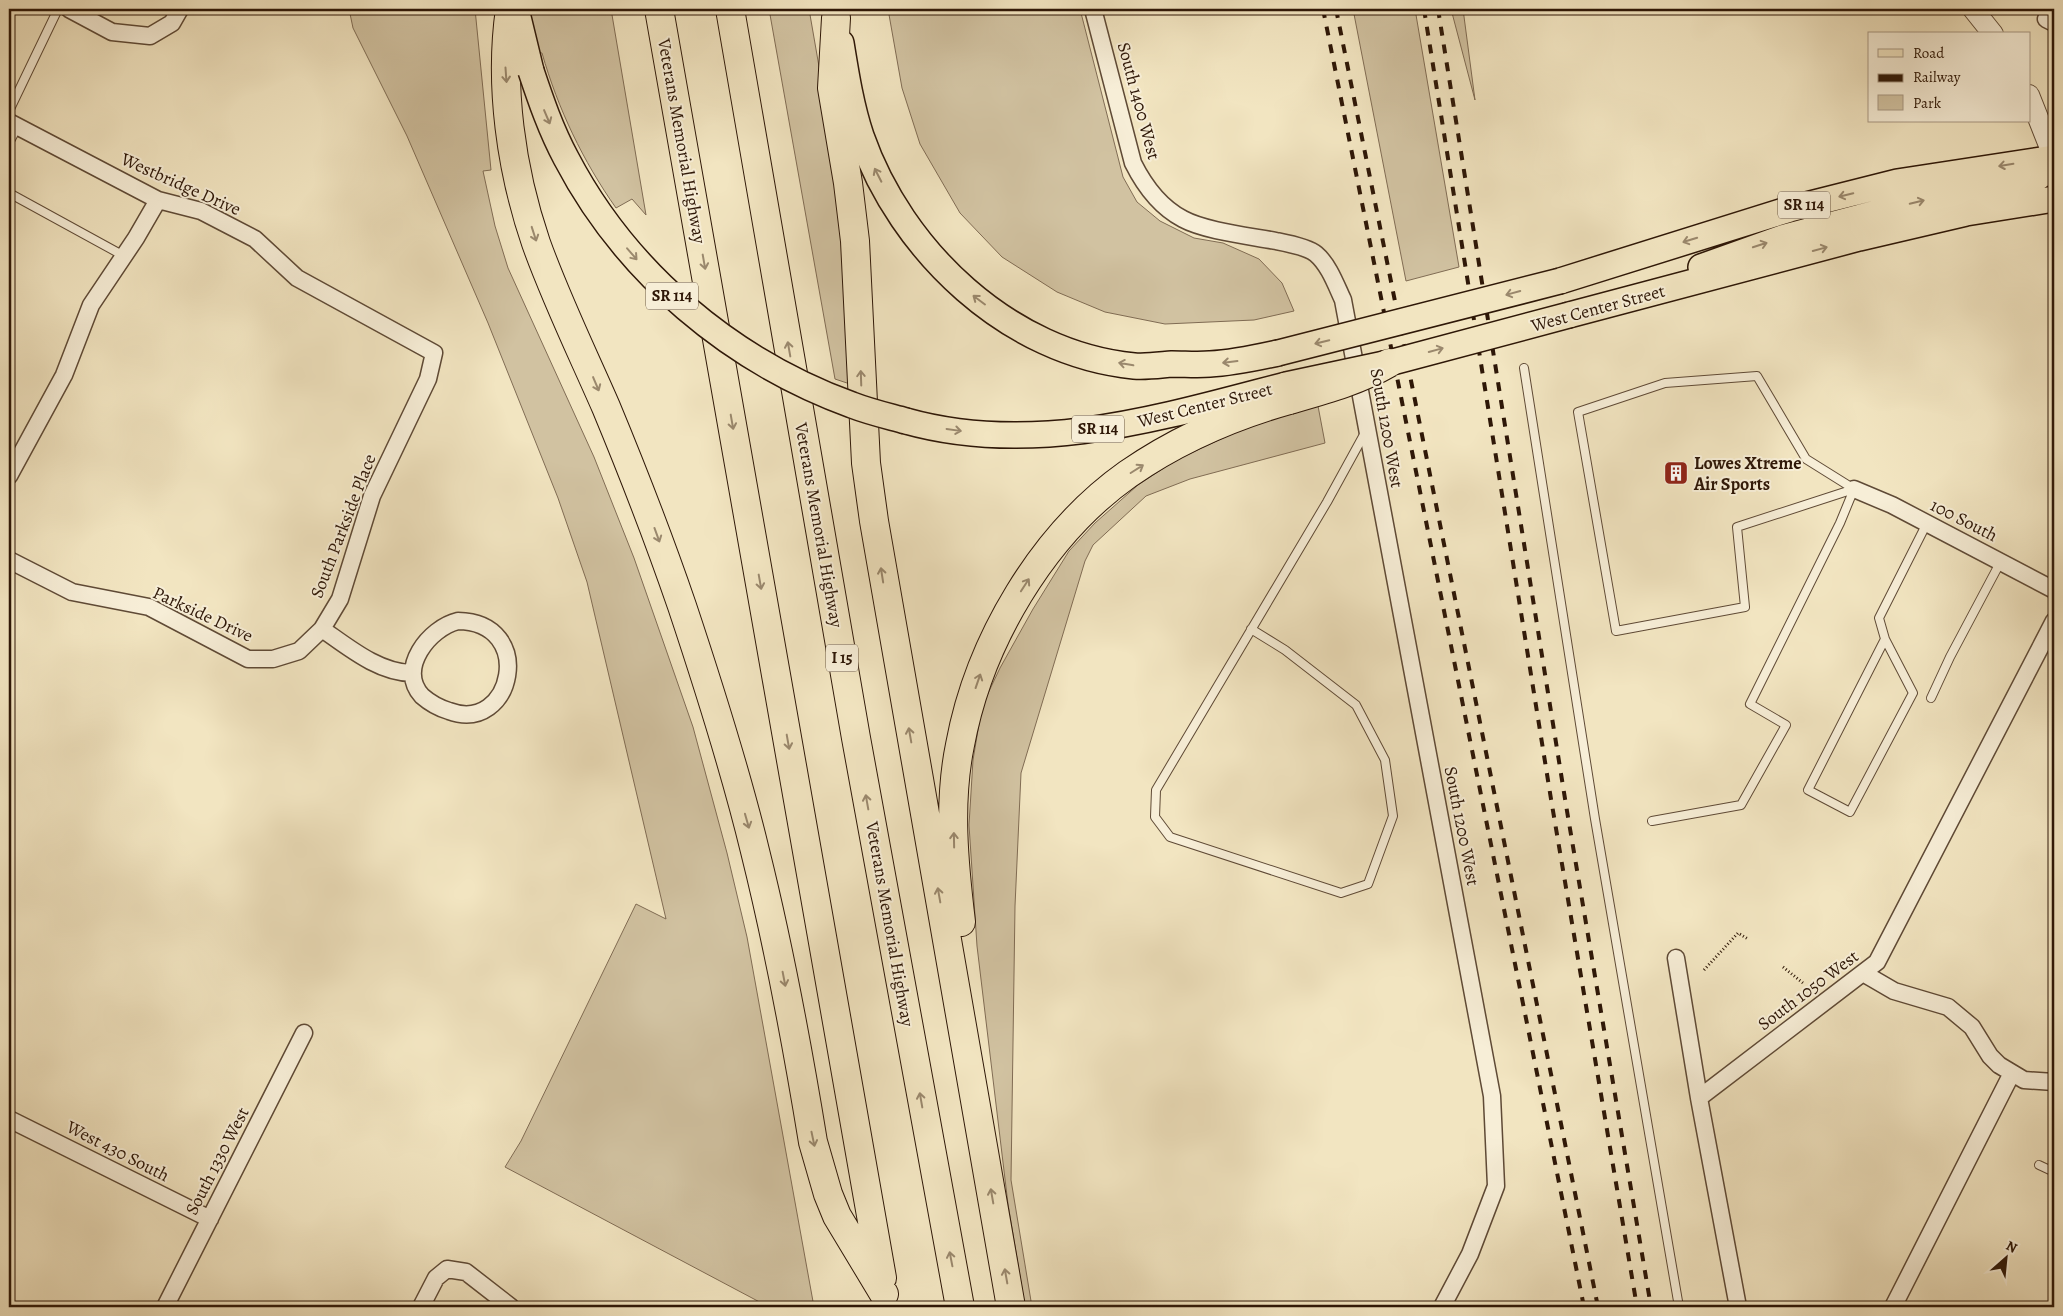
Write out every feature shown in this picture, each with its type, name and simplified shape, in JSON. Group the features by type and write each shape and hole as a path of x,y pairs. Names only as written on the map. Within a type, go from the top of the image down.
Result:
{"highway":[{"path":"510,9 506,34 506,78 512,144 526,210 550,279 645,504 703,670 755,851 796,1038 814,1142 826,1187 837,1216 886,1300"},
{"name":"Veterans Memorial Highway","path":"659,9 886,1300"},
{"name":"Veterans Memorial Highway","path":"730,9 854,728 960,1307"},
{"path":"835,13 832,88 855,241 866,463 883,580 970,1063 1011,1307"},
{"path":"970,1063 972,1014 955,869 953,839 954,787 960,745 969,706 983,665 1001,627 1038,564 1062,534 1098,499 1128,474 1190,437 1288,392 1334,387 1373,372 1389,363"}],"main road":[{"name":"West Center Street","path":"516,9 531,71 546,114 566,158 583,187 628,250 690,312 761,363 786,377 853,406 906,421 955,431 1018,436 1083,432 1288,392"},
{"name":"West Center Street","path":"835,13 861,136 873,165 898,210 919,239 949,274 974,297 1001,316 1036,336 1067,349 1098,359 1135,366 1210,364 1278,353 1560,280 1790,209 1897,182 2054,158"},
{"path":"1601,307 1728,256 1785,237 1969,189 2035,179 2051,166 2054,158"},
{"name":"West Center Street","path":"1389,363 1859,238 1966,213 2054,199"}],"street":[{"path":"69,9 112,32 150,36 172,23 180,9"},
{"name":"South 1400 West","path":"1093,9 1133,162 1143,182 1161,204 1183,220 1216,230 1291,244 1315,253 1333,278 1344,300 1352,344"},
{"path":"1972,9 1991,32"},
{"path":"2030,98 2054,158"},
{"name":"Westbridge Drive","path":"13,124 158,200 201,211 255,240 297,278 434,353"},
{"path":"9,476 64,375 91,305 158,200"},
{"name":"South 1200 West","path":"1352,344 1366,430 1492,1096 1496,1186 1470,1254 1442,1307"},
{"name":"South Parkside Place","path":"299,651 322,629 340,598 372,496 428,379 434,353"},
{"name":"100 South","path":"1854,489 1892,505 2054,590"},
{"name":"Parkside Drive","path":"9,560 72,592 149,607 248,659 273,659 299,651"},
{"path":"458,621 479,624 497,636 507,654 509,665 505,687 499,696 482,710 466,714 453,713 427,701 414,686 412,673 419,654 432,634 448,623 458,621"},
{"name":"South 1050 West","path":"1699,1098 1877,962 2054,621"},
{"path":"322,629 355,652 393,671 412,673"},
{"path":"1676,958 1699,1098 1738,1307"},
{"path":"1863,973 1894,991 1948,1007 1972,1027 1990,1056 1999,1065 2024,1080 2054,1082"},
{"name":"South 1330 West","path":"165,1307 304,1032"},
{"path":"1893,1307 2012,1073"},
{"name":"West 430 South","path":"9,1120 210,1219"},
{"path":"421,1307 436,1278 447,1269 466,1272 511,1307"}],"lane":[{"path":"9,112 58,9"},
{"path":"9,143 13,124"},
{"path":"9,193 124,256"},
{"path":"1524,368 1593,809 1678,1307"},
{"path":"1757,376 1806,459 1854,489 1737,527 1745,607 1616,632 1578,412 1665,383 1757,376"},
{"path":"1252,630 1285,650 1356,705 1385,760 1393,816 1368,884 1341,893 1170,837 1155,817 1156,790 1327,502 1366,430"},
{"path":"1652,821 1741,805 1786,725 1750,704 1840,523 1854,489"},
{"path":"1885,639 1808,790 1850,812 1913,693 1885,639 1880,618 1927,523"},
{"path":"1931,698 1950,657 2001,561"},
{"path":"2040,1165 2054,1172"}],"path":[{"path":"1704,970 1738,933 1748,939"},
{"path":"1783,967 1803,983"}],"green space":[{"path":"349,9 475,9 491,170 483,171 495,226 508,268 594,457 634,558 693,727 727,853 747,937 814,1307 769,1307 505,1167 521,1141 636,904 666,919 587,582 558,498 488,323 407,136 353,28"},
{"path":"528,9 611,9 646,215 632,199 616,208 582,153 548,74 542,53 537,52"},
{"path":"769,9 809,9 825,101 841,219 850,384 835,379"},
{"path":"888,9 1080,9 1123,177 1137,202 1160,221 1194,238 1223,243 1259,259 1282,283 1294,311 1254,320 1165,324 1105,312 1057,292 1002,257 960,213 920,144 902,88"},
{"path":"1353,9 1415,9 1459,267 1406,281"},
{"path":"1451,9 1463,9 1475,100"},
{"path":"1318,406 1325,443 1190,479 1146,496 1093,545 1085,561 1021,773 1015,906 1011,1180 1032,1307 1025,1307 1008,1204 977,946 969,825 973,760 982,706 1000,668 1033,609 1069,551 1095,523 1138,485 1176,460 1255,423"}],"railway":[{"path":"1323,9 1584,1307"},
{"path":"1336,9 1598,1307"},
{"path":"1424,9 1551,799 1637,1307"},
{"path":"1438,9 1567,811 1651,1307"}],"place":[{"name":"Lowes Xtreme Air Sports","path":"1676,473"}]}
